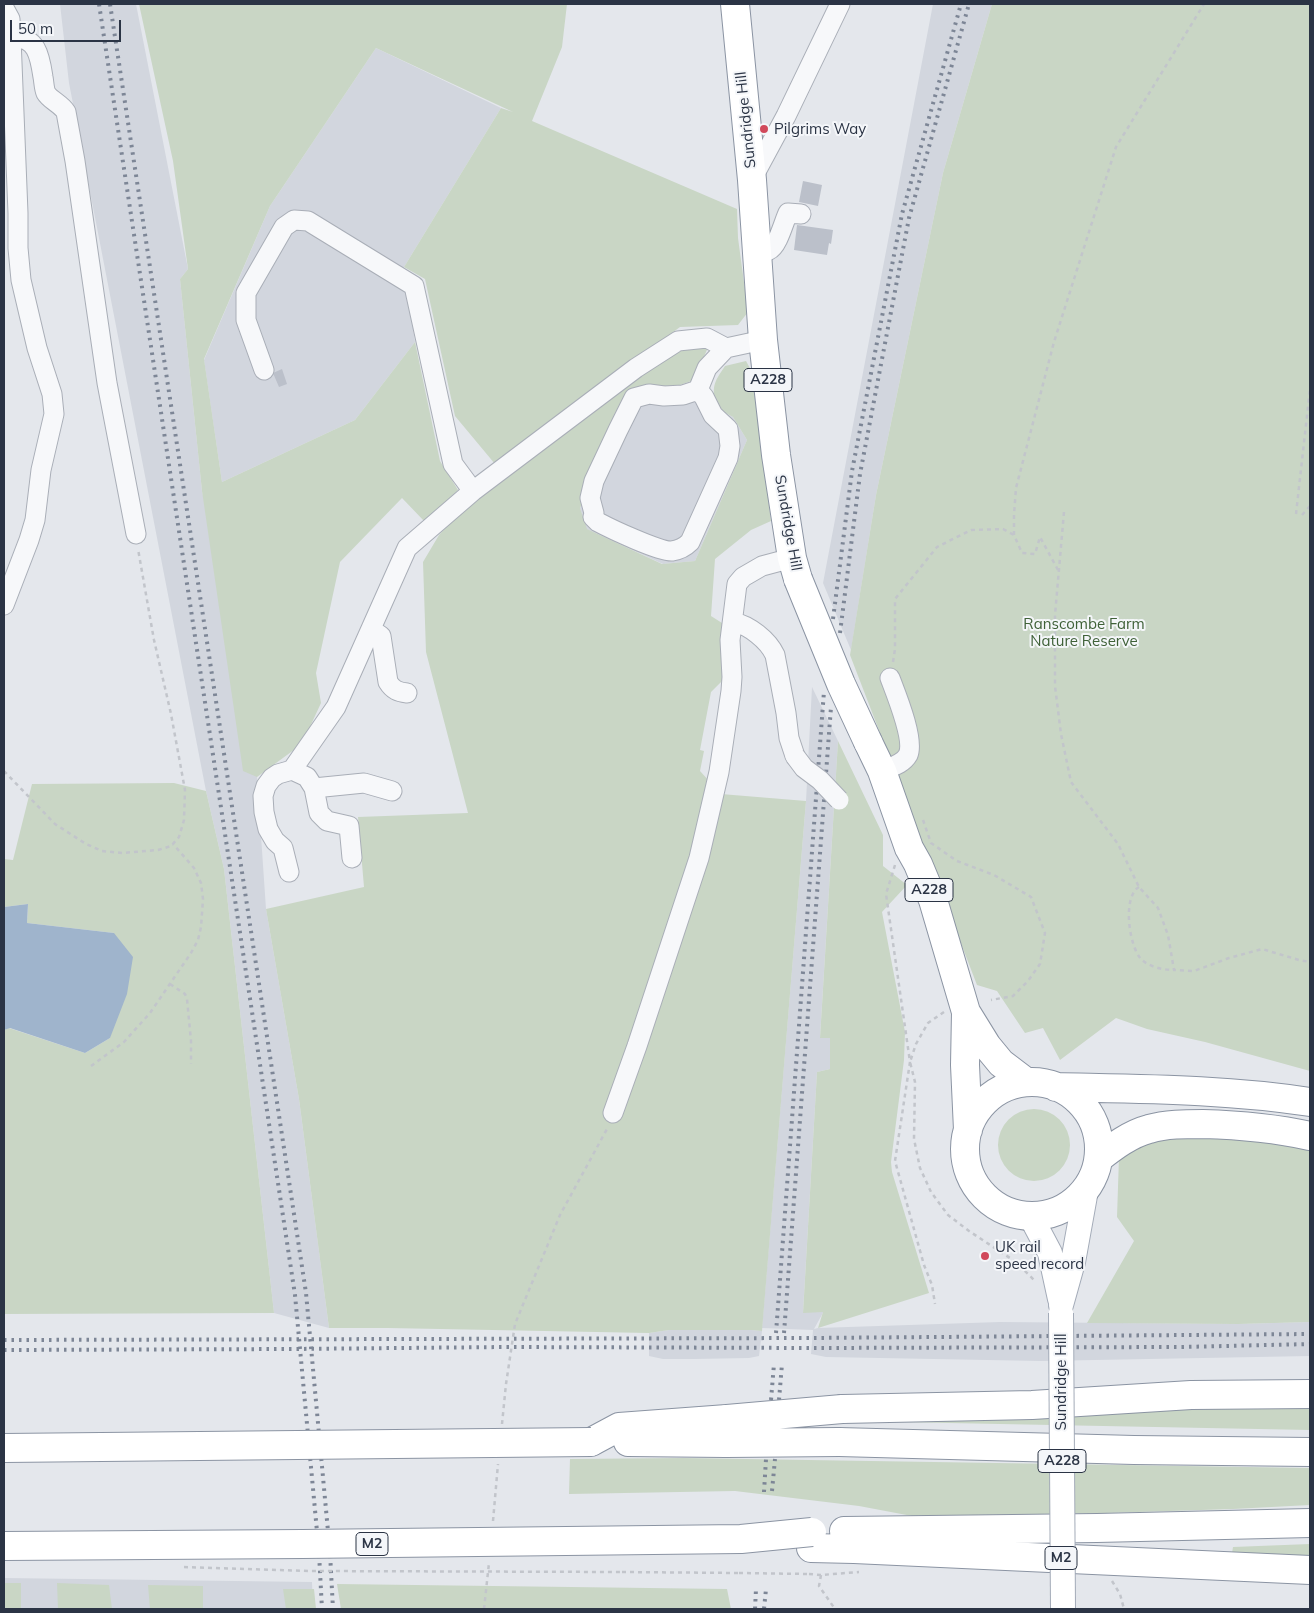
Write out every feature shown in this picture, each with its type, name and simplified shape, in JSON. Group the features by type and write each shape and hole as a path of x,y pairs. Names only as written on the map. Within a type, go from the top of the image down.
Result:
{"highway":[{"name":"Sundridge Hill","path":"735,4 752,180 763,340 776,454 795,568 841,684 882,771 909,848 933,900 965,1065 968,1130"},
{"name":"Sundridge Hill","path":"955,1012 1001,1063 1026,1082"},
{"path":"1026,1082 1042,1083 1056,1087 1076,1098 1090,1115 1098,1136 1099,1158 1094,1175 1086,1190 1071,1204 1052,1214 1031,1217 1011,1214 992,1204 978,1189 968,1171 964,1151 968,1130 976,1112 990,1097 1007,1087 1026,1082"},
{"path":"1056,1087 1218,1092 1310,1102"},
{"path":"1099,1158 1129,1138 1148,1129 1176,1125 1250,1126 1310,1136"},
{"path":"726,1431 842,1409 1032,1405 1192,1395 1310,1394"},
{"path":"4,1448 591,1442 619,1427 726,1431 839,1442 1134,1450 1310,1452"},
{"name":"M2","path":"811,1552 1097,1528 1310,1523"},
{"name":"M2","path":"4,1546 741,1539 811,1552 854,1549 1310,1570"}],"main road":[{"name":"Sundridge Hill","path":"1061,1309 1073,1262 1086,1190"},
{"name":"Sundridge Hill","path":"1031,1217 1050,1253 1061,1309 1063,1609"}],"street":[{"path":"752,180 786,116 840,4"},
{"path":"4,8 10,19 19,267 37,348 52,394 54,414 41,470 35,520 4,605"},
{"path":"11,38 25,38 34,47 39,56 47,94 66,112 75,161 107,383 136,534"},
{"path":"757,252 768,251 772,248 788,213 801,214"},
{"path":"264,370 246,320 246,293 284,227 294,220 308,221 414,286 453,464 473,492"},
{"path":"288,872 283,848 275,841 268,829 263,796 266,786 278,774 292,770 336,707 407,548 473,492 636,368 678,342 707,338 726,348"},
{"path":"698,390 704,397 710,412 728,429 730,448 728,458 690,542 676,550 662,550 598,522 593,517 594,513 590,498 594,481 634,398 649,394 664,396 683,395 698,390 707,368 726,348 763,340"},
{"path":"613,1113 646,1021 707,829 719,772 730,700 732,677 730,640 735,590 739,580 762,566 795,568"},
{"path":"733,622 746,626 767,643 774,652 789,738 795,756 803,767 820,780 838,800"},
{"path":"371,629 381,636 388,682 392,688 408,693"},
{"path":"882,771 902,762 908,754 911,744 890,678"},
{"path":"292,770 307,777 314,788 320,813 327,821 349,826 352,858"},
{"path":"314,788 364,783 392,791"}],"path":[{"path":"1058,570 1040,536 1035,554 1022,553 1014,535 1016,488 1054,342 1116,147 1204,4"},
{"path":"1296,514 1310,389"},
{"path":"1302,515 1310,506"},
{"path":"1064,512 1055,615 1055,686 1060,734 1071,782 1118,844 1139,887 1158,908 1168,935 1174,970"},
{"path":"890,678 895,649 895,599 937,547 971,530 1003,529 1014,535"},
{"path":"4,771 55,824 93,847 108,852 134,853 161,850 173,844 179,837 184,825 185,790 153,631 136,534"},
{"path":"922,816 932,843 957,862 994,874 1031,897 1045,933 1040,964 1028,981 1013,996 991,1000"},
{"path":"91,1066 111,1052 154,1009 198,940 204,899 203,893 197,874 189,861 173,844"},
{"path":"896,860 886,894 910,1062 915,1082 914,1139 920,1168 931,1192 948,1215 1016,1262 1041,1287"},
{"path":"1139,887 1133,893 1128,922 1137,952 1142,960 1161,970 1194,971 1228,958 1262,949 1310,962"},
{"path":"170,984 186,996 191,1041 191,1064"},
{"path":"935,1304 932,1285 924,1265 896,1161 910,1062 916,1044 928,1023 955,1012"},
{"path":"502,1424 515,1324 560,1215 600,1144 613,1113"},
{"path":"493,1521 498,1463"},
{"path":"181,1567 311,1571 622,1572 811,1552 820,1575 820,1586 835,1609"},
{"path":"484,1609 489,1560"}],"shaded area":[{"path":"60,4 136,4 188,269 180,279 202,491 255,737 266,909 299,1099 329,1328 274,1313 224,869 206,791 69,83"},
{"path":"933,4 992,4 943,173 876,495 851,650 823,583"},
{"path":"376,48 501,108 404,267 415,342 355,420 222,482 204,360 270,206"},
{"path":"677,386 733,417 747,440 695,561 663,564 586,529 580,508 634,392"},
{"path":"812,687 838,741 820,1037 830,1038 830,1069 817,1072 803,1312 824,1311 814,1329 1000,1322 1238,1324 1310,1322 1310,1356 1041,1361 826,1357 811,1354 813,1330 762,1328 806,801"},
{"path":"669,1330 762,1331 759,1356 749,1358 663,1359 649,1356 649,1333"},
{"path":"4,1578 312,1582 313,1609 4,1609"}],"green space":[{"path":"139,4 567,4 562,47 532,121 737,209 738,238 748,312 738,325 680,327 495,464 455,416 425,279 404,267 501,108 513,112 376,48 270,206 204,359 222,482 355,420 415,342 440,461 458,490 425,522 402,498 340,562 316,673 321,703 302,744 257,777 243,771 202,491 180,279 188,269 173,161"},
{"name":"Ranscombe Farm Nature Reserve","path":"992,4 1310,4 1310,1071 1205,1042 1147,1029 1116,1018 1060,1060 1043,1028 1025,1033 997,991 977,985 850,655 876,495 943,173"},
{"path":"709,345 694,380 677,386 634,392 580,508 587,529 662,564 695,561 747,440 733,417 716,408 714,385 725,366 746,361 752,372 771,521 751,530 715,559 711,616 722,623 725,678 711,692 700,750 704,751 700,771 721,794 806,801 762,1331 669,1330 649,1333 329,1328 299,1099 266,909 364,887 358,817 468,813 426,652 423,562 439,535 462,510 679,347"},
{"path":"838,741 883,835 883,866 907,885 882,912 905,1032 904,1060 891,1162 892,1172 929,1293 818,1328 823,1312 803,1313 817,1072 830,1069 830,1038 820,1038"},
{"path":"174,783 206,791 224,869 274,1313 4,1314 4,1030 9,1028 85,1053 110,1038 114,933 27,923 28,904 4,907 4,859 13,860 32,784"},
{"path":"1027,1109 1041,1109 1060,1119 1070,1138 1070,1152 1060,1171 1041,1181 1027,1181 1008,1171 998,1152 998,1138 1008,1119"},
{"path":"1208,1132 1310,1148 1310,1322 1238,1324 1087,1323 1134,1241 1117,1217 1119,1157 1150,1140"},
{"path":"1310,1402 1310,1430 845,1421"},
{"path":"683,1458 1310,1468 1310,1505 1106,1513 912,1516 859,1506 735,1491 569,1494 570,1459"},
{"path":"1310,1544 1310,1556 1232,1553 1233,1547"},
{"path":"4,1583 21,1583 21,1609 4,1609"},
{"path":"57,1583 109,1585 112,1609 58,1609"},
{"path":"337,1584 727,1589 731,1609 341,1609"},
{"path":"148,1585 203,1586 203,1609 150,1609"},
{"path":"283,1589 314,1589 316,1609 286,1609"}],"water":[{"path":"28,904 27,923 114,933 133,957 127,994 110,1038 85,1053 10,1028 4,1030 4,907"}],"building":[{"path":"803,181 822,185 818,206 799,202"},
{"path":"797,225 833,230 827,255 794,250"},
{"path":"282,369 287,384 279,387 273,373"}],"railway":[{"path":"99,4 295,1295 319,1553 322,1609"},
{"path":"110,4 306,1293 330,1553 333,1609"},
{"path":"833,619 852,471 902,214 961,4"},
{"path":"840,633 860,474 909,218 969,4"},
{"path":"776,1333 824,691"},
{"path":"784,1333 831,707"},
{"path":"4,1340 812,1338 1310,1334"},
{"path":"4,1350 505,1347 1182,1347 1310,1344"},
{"path":"771,1400 774,1364"},
{"path":"779,1400 782,1364"},
{"path":"764,1492 766,1459"},
{"path":"772,1491 775,1459"},
{"path":"755,1609 756,1589"},
{"path":"764,1609 766,1589"}],"place":[{"name":"Pilgrims Way","path":"764,129"},
{"name":"UK rail speed record","path":"985,1256"}]}
